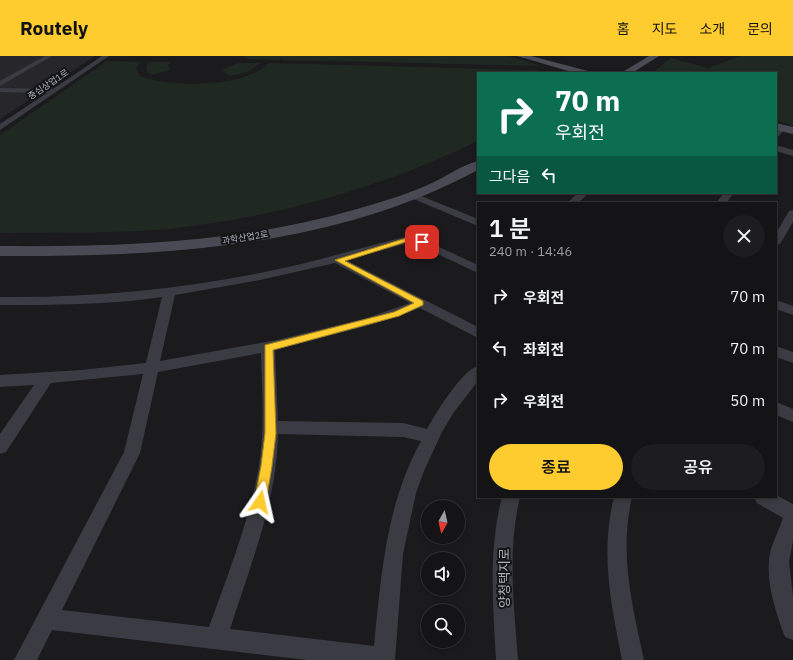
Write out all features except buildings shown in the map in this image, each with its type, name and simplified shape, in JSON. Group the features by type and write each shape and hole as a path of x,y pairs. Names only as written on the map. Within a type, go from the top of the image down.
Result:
{"street":[{"path":"0,84 49,56"},
{"name":"중심상업1로","path":"0,128 106,56"},
{"path":"521,56 581,72"},
{"path":"628,72 655,56"},
{"path":"0,90 53,91"},
{"path":"777,148 793,153"},
{"name":"과학산업2로","path":"0,251 111,251 209,242 304,226 362,212 414,196 444,183 477,166"},
{"path":"573,202 583,194"},
{"path":"414,196 477,223"},
{"path":"777,240 793,213"},
{"path":"0,301 96,300 169,293 225,285 338,260 413,238 477,269"},
{"path":"338,260 477,332"},
{"path":"25,660 132,453 169,293"},
{"path":"0,381 46,379 152,369 202,362 268,348 396,314 420,303"},
{"path":"777,304 793,311"},
{"path":"216,639 260,502 267,466 270,427 268,348"},
{"path":"777,351 793,358"},
{"path":"47,619 384,659 396,539 406,500 420,461 432,437 452,402 477,372"},
{"path":"0,447 46,379"},
{"path":"777,408 793,416"},
{"path":"270,427 403,430 432,437"},
{"name":"양청택지로","path":"507,660 502,584 504,543 511,498"},
{"path":"623,498 616,526 616,553 620,591 633,660"},
{"path":"765,498 793,515 780,553 779,573 782,598 793,629"}],"shaded area":[{"path":"0,56 95,56 0,119"},
{"path":"241,56 509,56 542,66 281,60 283,58 278,60 246,59 247,57"},
{"path":"741,56 793,56 793,126 777,120 777,72 653,72 671,58 708,68"},
{"path":"107,61 141,62 136,68 140,76 169,83 187,84 226,81 243,77 258,71 269,63 537,70 538,72 477,72 477,141 441,158 365,187 287,209 207,224 167,229 146,231 0,233 0,135"},
{"path":"149,62 170,62 168,65 170,70 151,75 147,71 146,66"},
{"path":"238,63 261,63 247,72 230,76 222,70"}],"route":[{"path":"260,502 267,466 270,433 268,348 396,314 420,303 338,260 413,238 422,242"}]}
